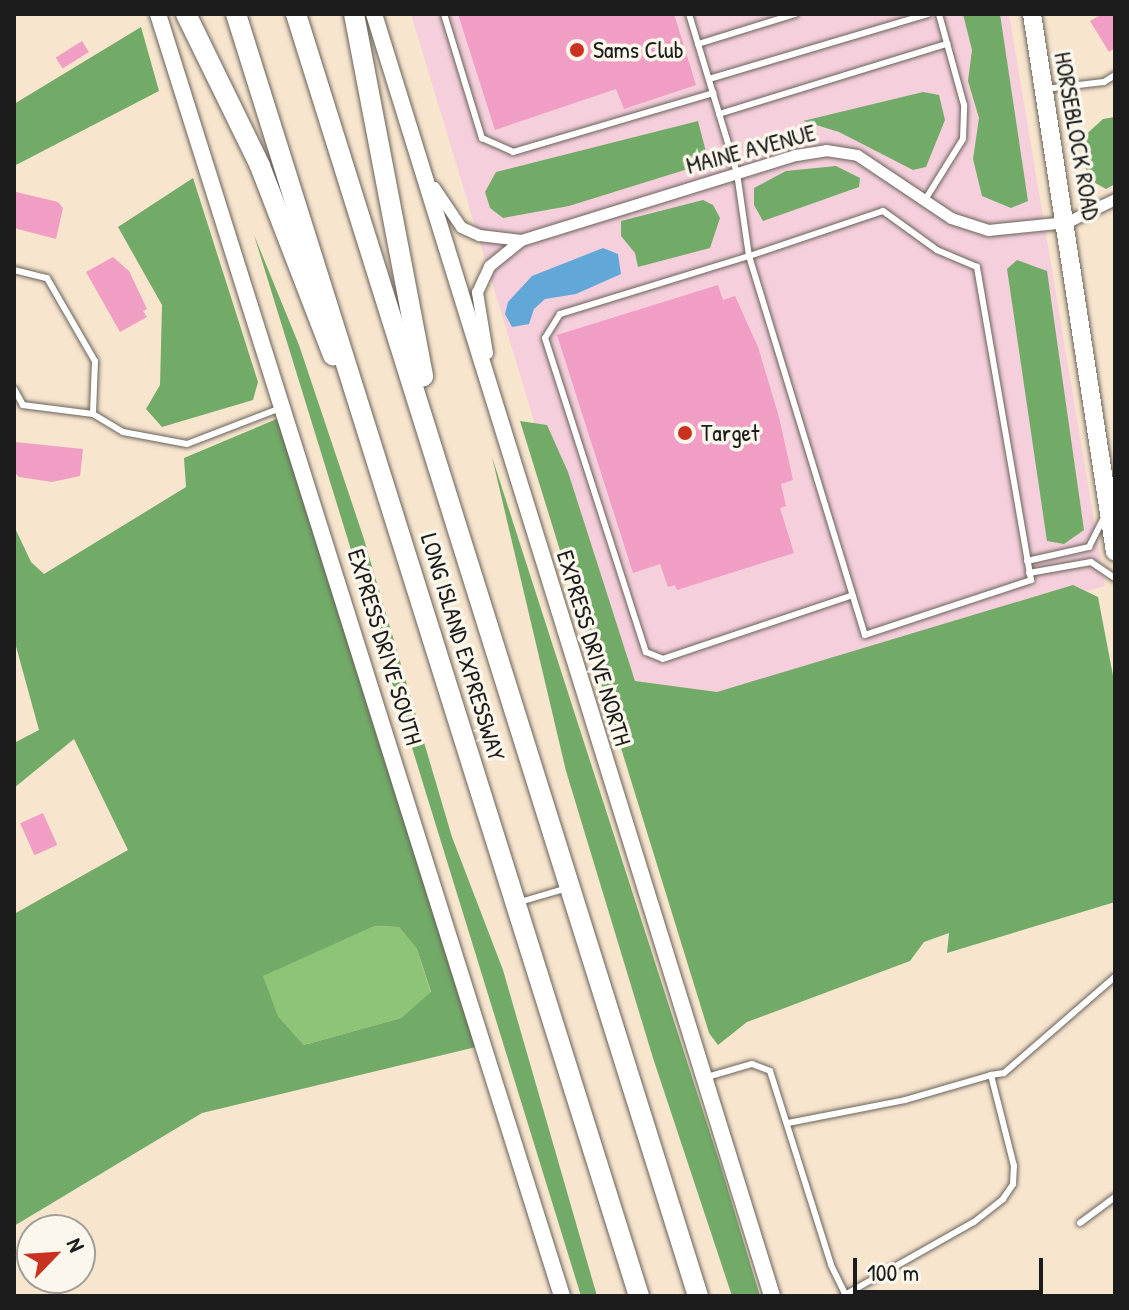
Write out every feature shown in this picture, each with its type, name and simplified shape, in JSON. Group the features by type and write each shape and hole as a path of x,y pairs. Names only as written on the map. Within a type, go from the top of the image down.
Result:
{"highway":[{"path":"186,14 266,181 385,485"},
{"name":"LONG ISLAND EXPRESSWAY","path":"236,14 639,1296"},
{"name":"LONG ISLAND EXPRESSWAY","path":"296,14 699,1296"},
{"path":"354,14 392,230 463,544"}],"main road":[{"name":"EXPRESS DRIVE SOUTH","path":"158,14 562,1296"},
{"name":"EXPRESS DRIVE NORTH","path":"374,14 517,483 772,1296"},
{"name":"HORSEBLOCK ROAD","path":"1032,14 1067,222 1115,552"}],"street":[{"name":"MAINE AVENUE","path":"521,240 811,152 842,151 871,162 962,224 988,230 1067,222 1115,199"},
{"path":"417,154 447,212 461,227 479,235 521,240"},
{"path":"517,483 475,301 484,273 521,240"}],"lane":[{"path":"444,14 482,138 513,152 713,93"},
{"path":"689,14 737,173 749,256 853,595 865,635 1031,580 977,267 937,250 883,211 749,256 560,314 545,338 646,652 663,659 853,595"},
{"path":"698,44 795,14"},
{"path":"709,79 928,14"},
{"path":"925,200 963,139 964,105 939,14"},
{"path":"719,114 947,44"},
{"path":"1045,89 1104,82 1115,75"},
{"path":"14,270 47,278 95,361 93,414"},
{"path":"14,389 23,405 93,414 123,432 187,444 284,407"},
{"path":"1027,561 1089,547 1108,507"},
{"path":"1029,573 1091,562 1115,578"},
{"path":"516,903 570,887"},
{"path":"788,1123 905,1100 1004,1073 1115,977"},
{"path":"704,1078 761,1064 770,1071 831,1265 844,1295 974,1222 1013,1184 1014,1166 991,1075"},
{"path":"1080,1223 1115,1197"}],"shaded area":[{"path":"411,14 1009,14 1105,586 626,726"}],"green space":[{"path":"963,14 1000,14 1028,201 1011,208 982,196 973,159 979,118 968,81 972,50"},
{"path":"141,27 159,91 14,166 14,104"},
{"path":"923,92 939,95 945,120 926,167 913,170 839,132 803,121"},
{"path":"1115,117 1115,184 1106,189 1088,179 1080,140 1103,119"},
{"path":"698,121 707,156 704,164 569,206 503,218 490,208 485,192 496,172"},
{"path":"836,166 860,178 859,187 763,221 754,205 754,188 786,171"},
{"path":"193,178 258,382 253,400 162,427 146,409 160,385 162,305 118,227"},
{"path":"703,200 713,205 720,218 710,248 638,267 635,253 621,236 621,221"},
{"path":"254,235 299,345 363,536 452,837 503,970 597,1296 581,1296"},
{"path":"1017,260 1047,271 1084,530 1064,544 1047,541 1007,269"},
{"path":"286,415 476,1047 202,1113 34,1214 16,1214 14,1226 14,914 128,850 74,739 14,788 14,743 39,730 14,639 14,526 31,562 44,574 186,487 184,458","holes":["375,926 399,927 417,949 431,992 401,1018 304,1045 278,1016 263,976"]},
{"path":"520,421 547,425 568,472 635,681 717,692 1073,585 1098,597 1115,686 1115,902 947,953 949,933 924,942 910,961 747,1022 718,1045 709,1033"},
{"path":"492,457 760,1296 732,1296 653,1058 566,771"},
{"path":"375,926 399,927 417,949 431,993 401,1018 304,1045 278,1016 262,976"}],"water":[{"path":"603,248 618,254 621,274 576,294 545,299 534,309 529,324 512,327 505,314 508,302 532,276"}],"building":[{"name":"Sams Club","path":"458,14 674,14 696,85 624,109 616,89 495,130"},
{"path":"1102,14 1115,14 1115,48 1109,52 1090,21"},
{"path":"82,41 89,52 63,68 56,57"},
{"path":"16,192 58,202 63,208 56,239 14,228"},
{"path":"113,257 129,271 147,309 143,311 147,317 120,332 86,272"},
{"name":"Target","path":"718,285 723,300 735,296 758,347 779,417 793,480 781,484 786,506 780,508 794,553 677,590 675,585 668,587 660,564 633,573 557,335"},
{"path":"15,442 83,449 80,476 52,482 19,477 14,472"},
{"path":"43,813 57,845 34,855 20,823"}],"place":[{"name":"Sams Club","path":"577,50"},
{"name":"Target","path":"685,433"}]}
